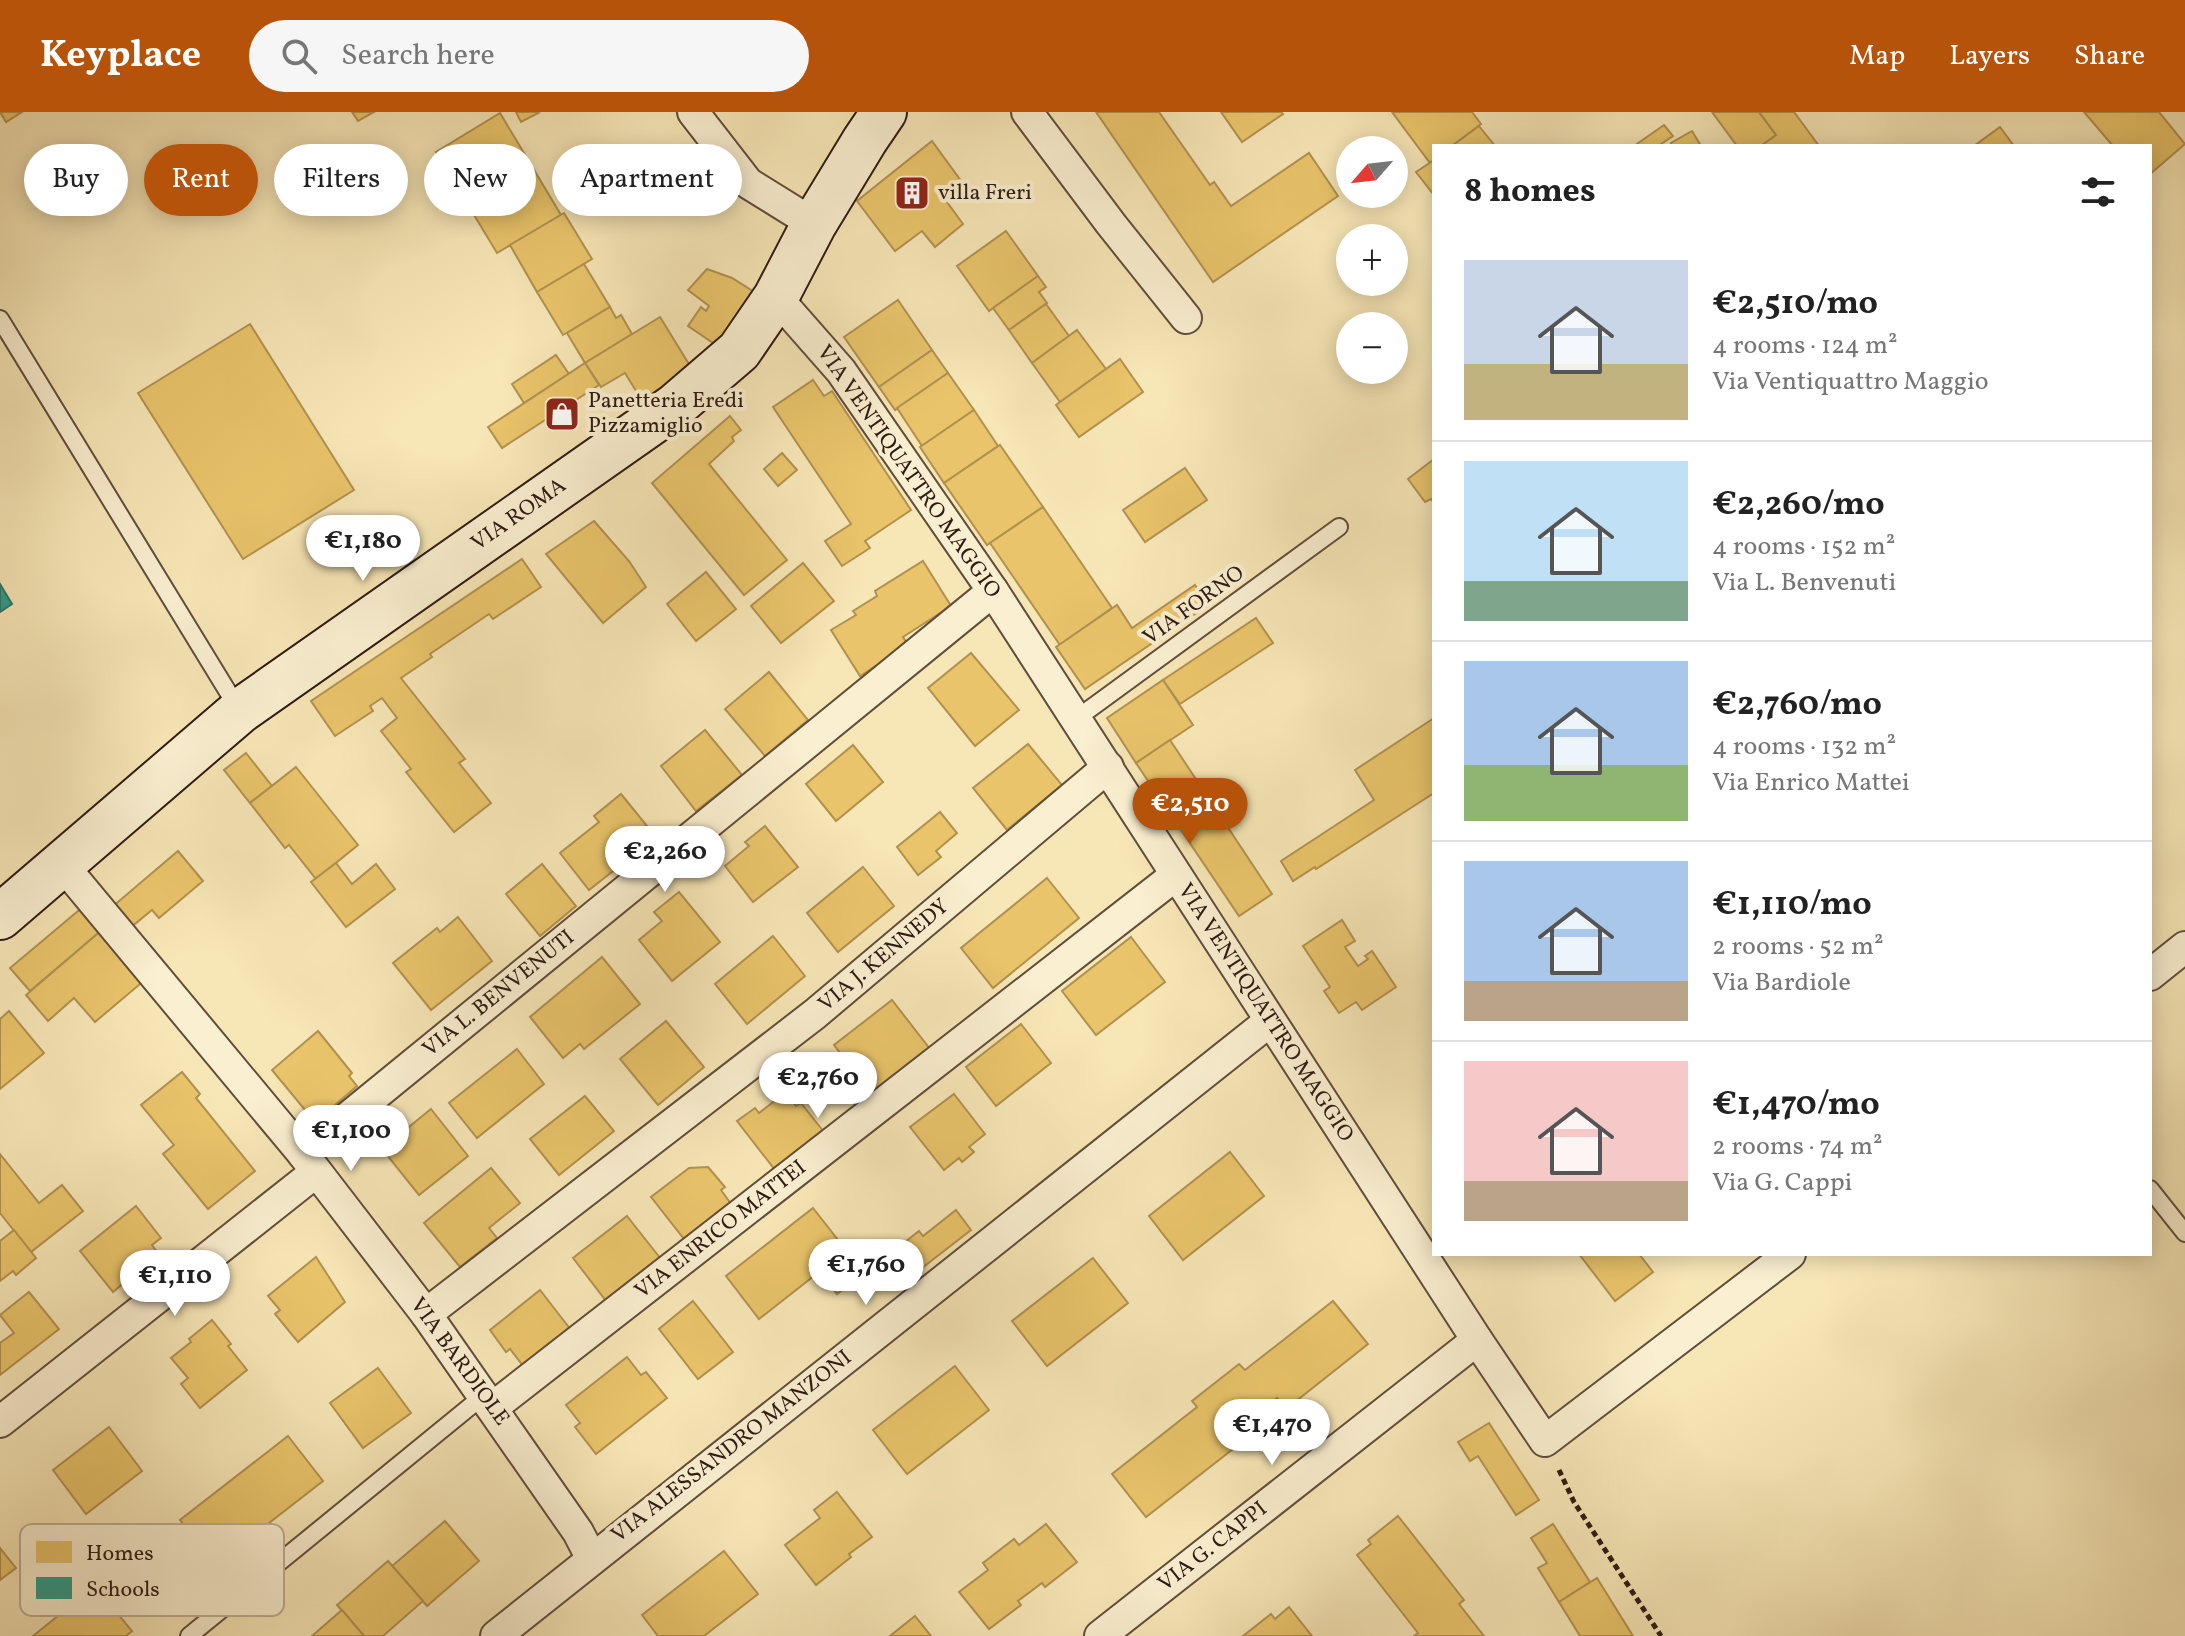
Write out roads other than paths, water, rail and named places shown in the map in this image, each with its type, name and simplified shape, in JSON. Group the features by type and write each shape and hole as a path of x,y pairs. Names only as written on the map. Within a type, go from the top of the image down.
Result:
{"main road":[{"path":"814,224 884,112"},
{"name":"VIA ROMA","path":"0,917 240,711 675,406 739,351 776,297 814,224"}],"street":[{"path":"693,112 748,183 814,224"},
{"path":"1027,112 1186,318"},
{"name":"VIA VENTIQUATTRO MAGGIO","path":"776,297 841,371 993,591 1545,1441 1787,1256"},
{"name":"VIA L. BENVENUTI","path":"309,1163 993,591"},
{"name":"VIA J. KENNEDY","path":"426,1314 815,1014 1108,767"},
{"name":"VIA BARDIOLE","path":"61,863 309,1163 426,1314 578,1532 592,1559"},
{"name":"VIA ENRICO MATTEI","path":"488,1402 1176,875"},
{"path":"2152,973 2185,947"},
{"name":"VIA ALESSANDRO MANZONI","path":"496,1636 531,1625 592,1559 1270,1021"},
{"path":"0,1422 309,1163"},
{"name":"VIA G. CAPPI","path":"1100,1636 1477,1340"}],"lane":[{"path":"0,319 240,711"},
{"name":"VIA FORNO","path":"1076,719 1339,527"},
{"path":"2152,1192 2185,1233"},
{"path":"284,1562 488,1402"},
{"path":"189,1636 215,1616"}],"place":[{"name":"villa Freri","path":"912,193"},
{"name":"Panetteria Eredi Pizzamiglio","path":"562,414"}]}
